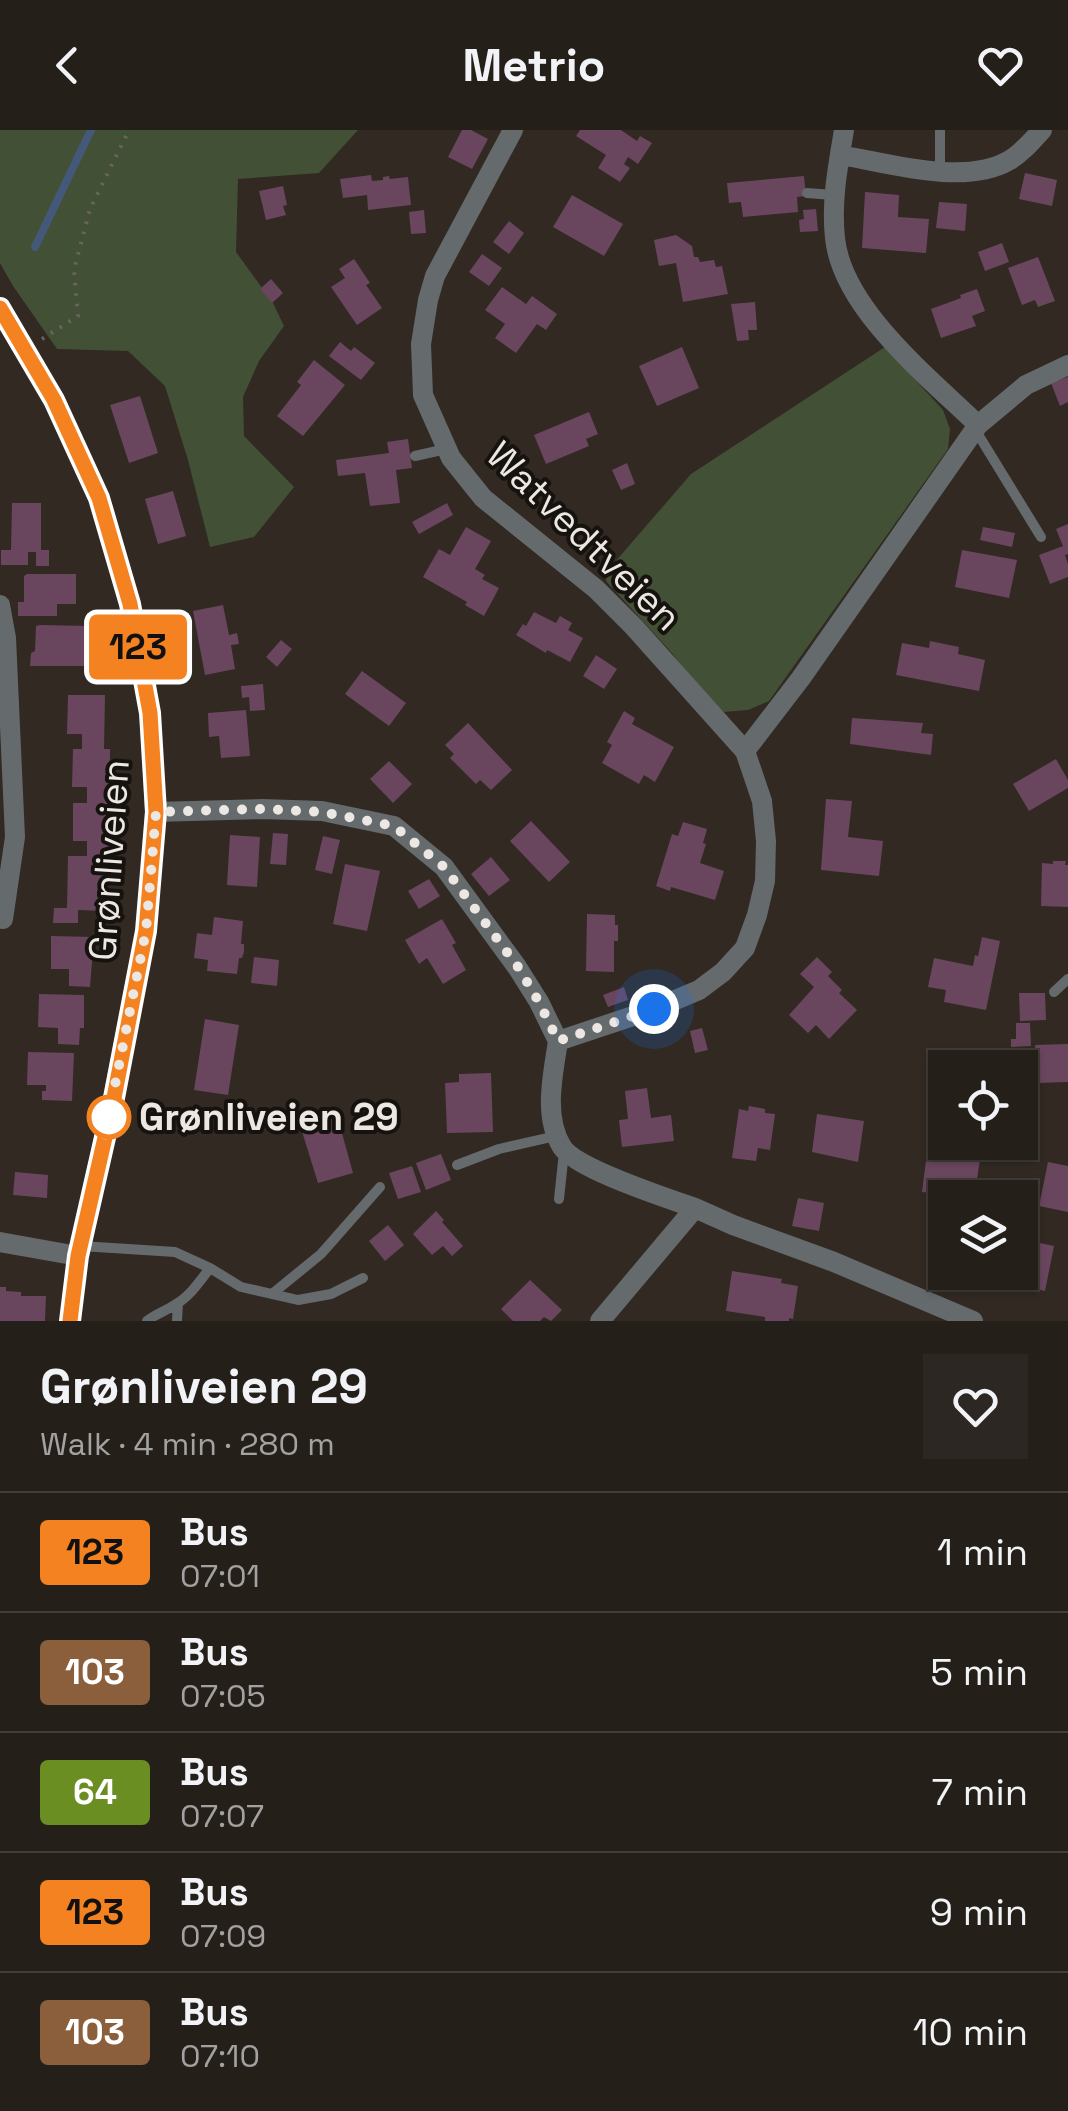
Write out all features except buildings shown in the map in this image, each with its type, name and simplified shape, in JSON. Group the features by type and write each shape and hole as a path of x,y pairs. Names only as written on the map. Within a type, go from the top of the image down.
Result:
{"street":[{"name":"Watvedtveien","path":"513,130 435,276 420,344 422,395 452,458 484,498 596,589 745,751 762,801 766,841 765,881 758,915 744,948 724,972 699,990 654,1009 558,1041"},
{"path":"844,130 833,195 838,257 862,304 910,362 977,428"},
{"path":"840,155 940,172 983,172 1009,160 1042,130"},
{"name":"Grønliveien","path":"0,308 54,400 99,498 130,604 150,713 156,812 146,931 79,1251 70,1321"},
{"path":"745,751 977,428 1026,385 1068,365"},
{"path":"0,605 6,638 15,837 1,924"},
{"path":"156,812 322,812 394,826 444,867 539,1002 558,1041 550,1087 552,1115 561,1144 598,1171 834,1262 973,1321"},
{"path":"600,1321 695,1208"},
{"path":"0,1242 79,1251"}],"lane":[{"path":"940,130 940,172"},
{"path":"806,194 833,195"},
{"path":"977,428 1040,537"},
{"path":"416,456 447,448"},
{"path":"1054,992 1068,980"},
{"path":"457,1164 499,1149 561,1144 558,1199"},
{"path":"272,1294 320,1254 380,1186"},
{"path":"79,1251 175,1252 241,1287 298,1300 331,1294 363,1278"},
{"path":"148,1321 191,1292 210,1268"},
{"path":"176,1321 178,1303"}],"path":[{"path":"33,344 78,316 74,270 90,209 129,130"}],"green space":[{"path":"0,130 358,130 319,173 238,179 236,252 273,303 284,326 259,361 243,397 244,436 294,487 254,537 210,547 165,386 128,351 57,349 13,286 0,263"},
{"path":"885,347 943,410 950,429 948,449 769,701 748,710 724,712 712,704 606,581 608,570 691,474"}],"waterway":[{"path":"35,247 91,130"}],"bus line":[{"name":"123","path":"0,308 54,400 99,498 130,604 150,713 156,812 146,931 78,1256 70,1321"}],"place":[{"name":"Grønliveien 29","path":"109,1117"}],"route":[{"path":"109,1117 105,1135 146,931 156,812 334,812 394,826 444,867 518,967 558,1041 654,1009"}]}
